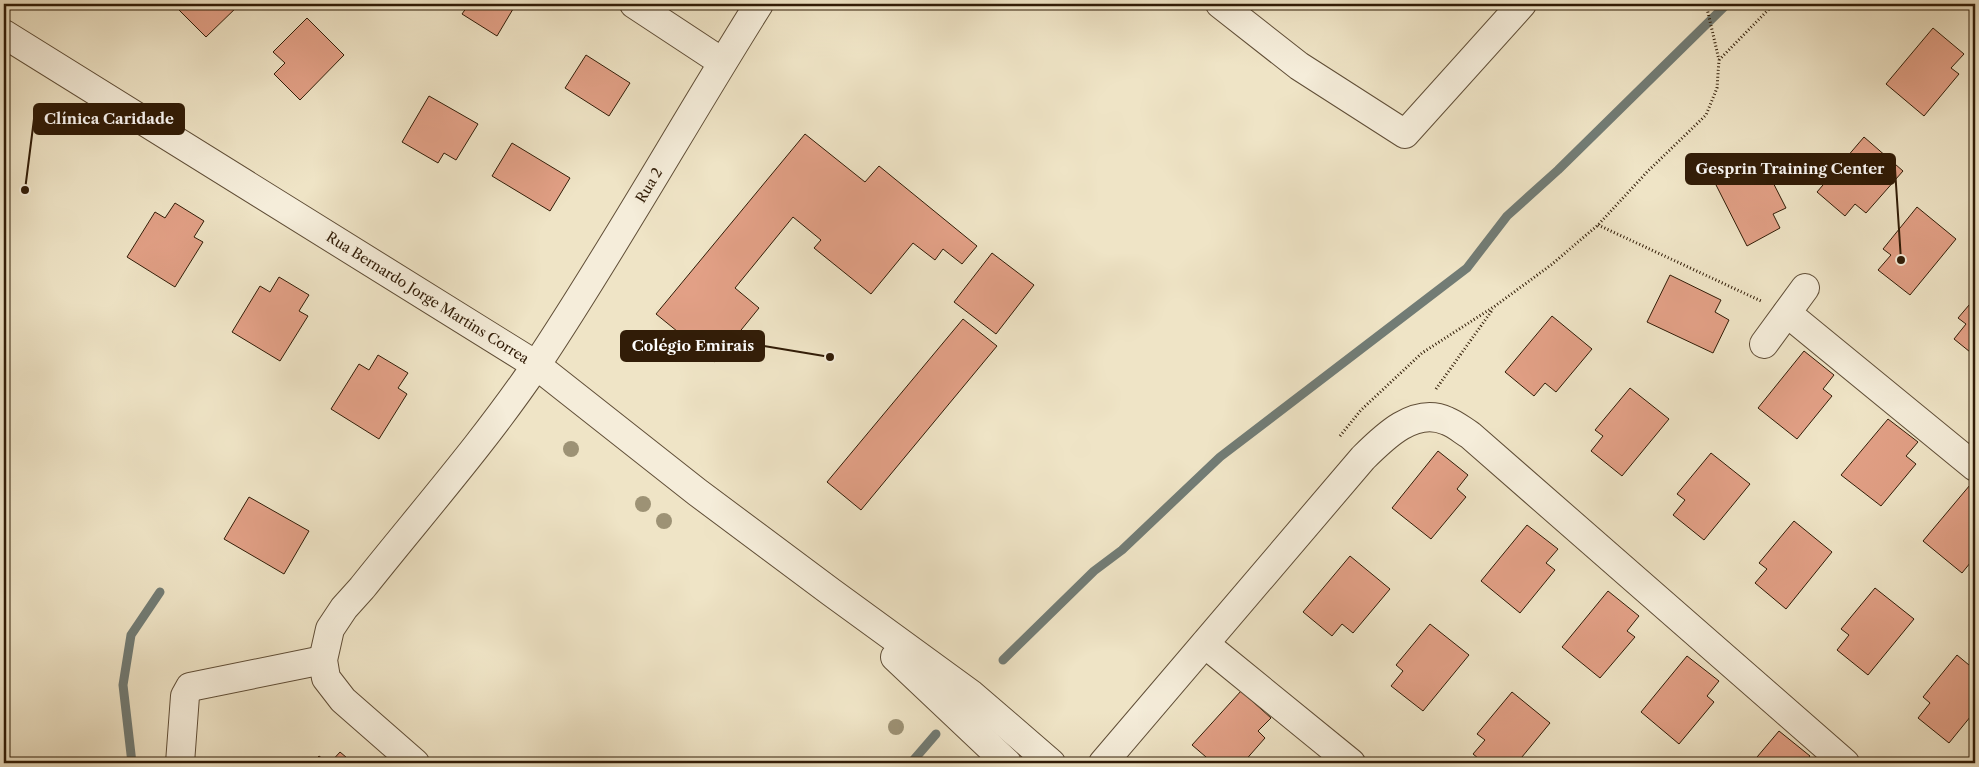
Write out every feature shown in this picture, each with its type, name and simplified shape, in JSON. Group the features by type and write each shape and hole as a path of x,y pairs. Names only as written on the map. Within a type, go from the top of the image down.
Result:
{"street":[{"path":"634,4 722,62"},
{"name":"Rua 2","path":"323,660 330,629 344,608 491,427 536,365 630,216 759,4"},
{"path":"1220,4 1299,66 1406,134 1522,4"},
{"name":"Rua Bernardo Jorge Martins Correa","path":"4,34 536,365 697,492 830,592 971,694 1051,763"},
{"path":"1764,344 1805,288"},
{"path":"1787,314 1975,467"},
{"path":"1104,763 1368,452 1402,425 1425,416 1445,420 1470,435 1845,763"},
{"name":"Rua Bernardo Jorge Martins Correa","path":"830,592 889,652 1007,763"},
{"path":"1205,644 1351,763"},
{"path":"180,763 185,696 190,687 323,660 326,678 343,700 415,763"}],"path":[{"path":"1425,416 1435,391 1495,306 1551,265 1598,225 1647,172 1706,115 1717,88 1719,60 1706,4"},
{"path":"1719,60 1774,4"},
{"path":"1598,225 1787,314"}],"building":[{"path":"173,4 240,4 206,37"},
{"path":"469,4 516,4 497,36 462,14"},
{"path":"307,18 344,55 300,100 274,74 285,63 273,52"},
{"path":"1933,28 1964,54 1951,68 1959,74 1924,116 1886,84"},
{"path":"586,55 630,83 609,116 565,88"},
{"path":"429,96 478,124 456,160 444,153 438,163 402,142"},
{"path":"805,134 865,182 879,166 977,246 962,264 943,249 935,260 913,243 871,294 814,248 821,240 793,217 735,288 759,308 715,362 656,314"},
{"path":"1864,137 1903,171 1866,213 1855,204 1845,216 1817,192"},
{"path":"512,143 570,178 550,211 492,176"},
{"path":"1760,157 1786,208 1773,214 1780,228 1747,246 1714,181"},
{"path":"175,203 204,221 194,237 203,242 175,287 127,257 155,212 165,218"},
{"path":"1917,207 1956,239 1910,295 1878,270 1891,255 1883,249"},
{"path":"992,253 1034,285 996,334 954,302"},
{"path":"1670,275 1721,300 1715,312 1729,320 1713,353 1647,322"},
{"path":"279,277 309,295 299,311 308,316 280,361 232,332 260,286 270,292"},
{"path":"1975,298 1975,356 1954,339 1966,324 1958,318"},
{"path":"1552,316 1592,349 1556,392 1545,383 1534,396 1505,372"},
{"path":"963,319 997,346 861,510 827,482"},
{"path":"1804,351 1834,375 1823,389 1832,396 1797,439 1758,408"},
{"path":"378,355 408,373 398,388 407,394 379,439 331,409 359,364 369,370"},
{"path":"1630,388 1669,419 1622,476 1591,451 1603,436 1595,430"},
{"path":"1888,419 1918,442 1906,456 1916,464 1881,506 1841,475"},
{"path":"1438,451 1468,475 1457,489 1466,497 1431,539 1392,508"},
{"path":"1711,453 1750,484 1704,540 1673,515 1685,500 1677,494"},
{"path":"1970,485 1975,489 1975,557 1962,573 1923,541"},
{"path":"249,497 309,531 284,574 224,539"},
{"path":"1794,521 1832,552 1786,609 1755,583 1767,569 1759,563"},
{"path":"1527,525 1558,549 1546,563 1555,570 1520,613 1481,581"},
{"path":"1350,556 1390,589 1353,633 1342,624 1332,636 1303,612"},
{"path":"1875,588 1914,619 1868,675 1837,650 1849,635 1841,629"},
{"path":"1608,591 1639,616 1627,631 1635,637 1600,678 1562,647"},
{"path":"1430,624 1469,655 1423,711 1391,686 1403,671 1396,665"},
{"path":"1957,655 1975,670 1975,711 1949,743 1918,718 1930,703 1923,697"},
{"path":"1687,656 1719,681 1707,696 1714,702 1679,744 1641,712"},
{"path":"1241,691 1271,718 1258,731 1265,738 1243,763 1213,763 1192,745"},
{"path":"1512,692 1550,723 1517,763 1484,763 1473,754 1485,740 1477,734"},
{"path":"1779,731 1810,756 1804,763 1752,763"},
{"path":"340,752 353,763 330,763"},
{"path":"319,756 328,763 312,763"}],"waterway":[{"path":"1003,660 1094,571 1122,550 1220,457 1467,268 1507,216 1558,170 1727,4"},
{"path":"132,763 123,685 131,635 160,592"},
{"path":"911,763 936,734"}],"place":[{"name":"Clínica Caridade","path":"25,190"},
{"name":"Gesprin Training Center","path":"1901,260"},
{"name":"Colégio Emirais","path":"830,357"}]}
